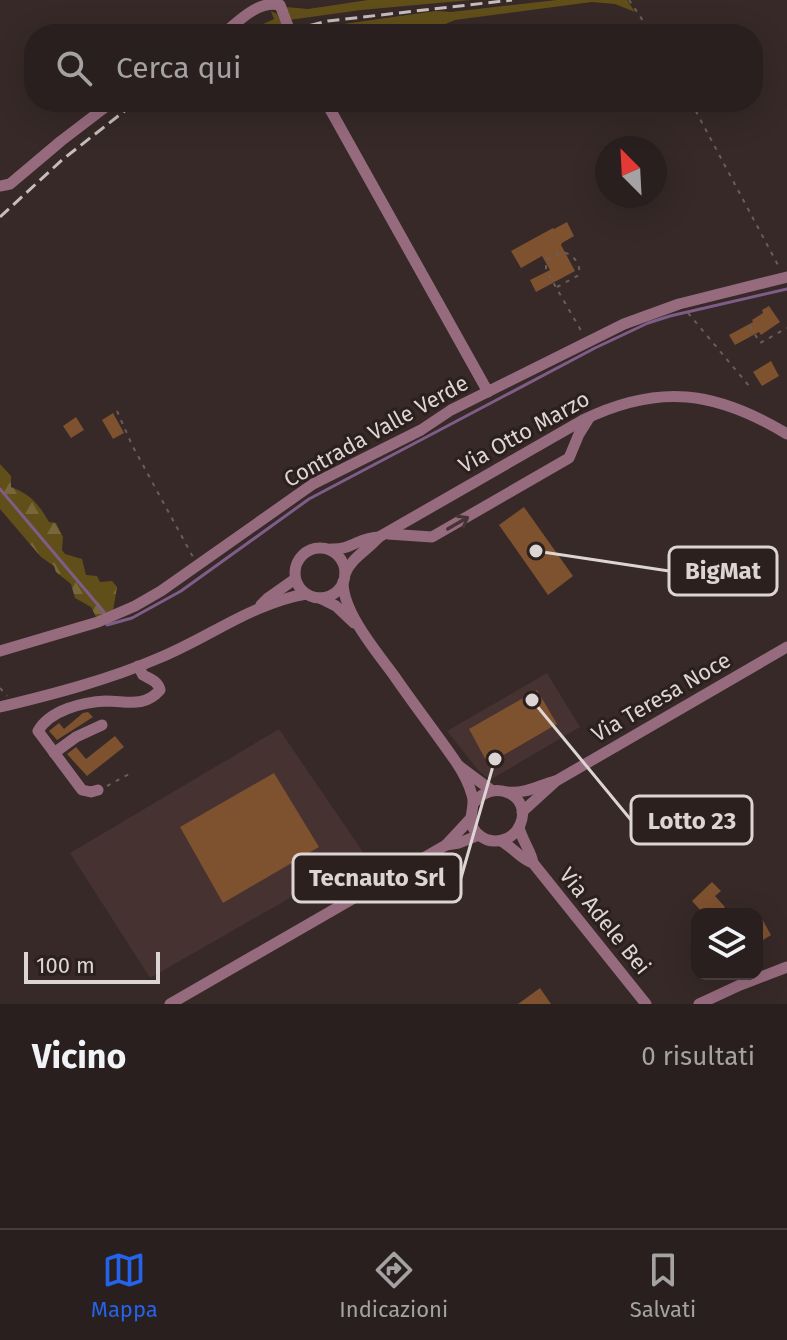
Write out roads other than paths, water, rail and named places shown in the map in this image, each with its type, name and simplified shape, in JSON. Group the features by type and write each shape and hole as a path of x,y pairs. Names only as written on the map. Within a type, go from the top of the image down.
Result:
{"street":[{"path":"234,24 250,9 272,1 280,5 287,24"},
{"path":"0,186 10,184 99,112"},
{"path":"332,112 488,392"},
{"name":"Contrada Valle Verde","path":"0,651 114,616 161,591 313,484 421,430 451,410 624,324 664,309 785,278"},
{"name":"Via Otto Marzo","path":"344,578 350,563 382,536 591,416 612,407 642,398 697,397 732,406 787,434"},
{"path":"382,536 404,534 432,537 569,458 591,416"},
{"name":"Via Otto Marzo","path":"329,549 341,550 367,537 382,536"},
{"path":"306,594 295,579 300,556 313,548 329,549 341,559 343,593 358,626 459,766 473,796 471,818 479,835 501,841 512,836 519,827 522,812 517,800 507,792 491,790 459,766"},
{"path":"320,598 333,594 344,578"},
{"path":"257,609 295,579"},
{"path":"0,707 70,689 138,666 289,597 306,594 328,600 358,626"},
{"name":"Via Teresa Noce","path":"522,812 556,781 787,647"},
{"path":"98,790 82,790 38,731 55,714 96,702 140,703 155,695 160,690 158,685 143,675 138,666"},
{"path":"54,753 76,737 102,725"},
{"name":"Via Teresa Noce","path":"507,792 523,793 556,781"},
{"path":"473,804 478,797 491,790"},
{"path":"170,1004 446,845 471,818"},
{"name":"Via Adele Bei","path":"519,827 533,863 646,1004"},
{"path":"446,845 479,835"},
{"name":"Via Adele Bei","path":"501,841 518,852 525,861 533,863"},
{"path":"699,1004 787,967"},
{"path":"632,986 633,1004"}],"waterway":[{"path":"107,625 132,618 181,591 309,499 595,348 670,316 787,289"},
{"path":"0,489 104,612"}],"railway":[{"path":"316,24 512,0"},
{"path":"0,217 62,160 123,112"}],"place":[{"name":"BigMat","path":"536,551"},
{"name":"Lotto 23","path":"532,700"},
{"name":"Tecnauto Srl","path":"495,759"}]}
